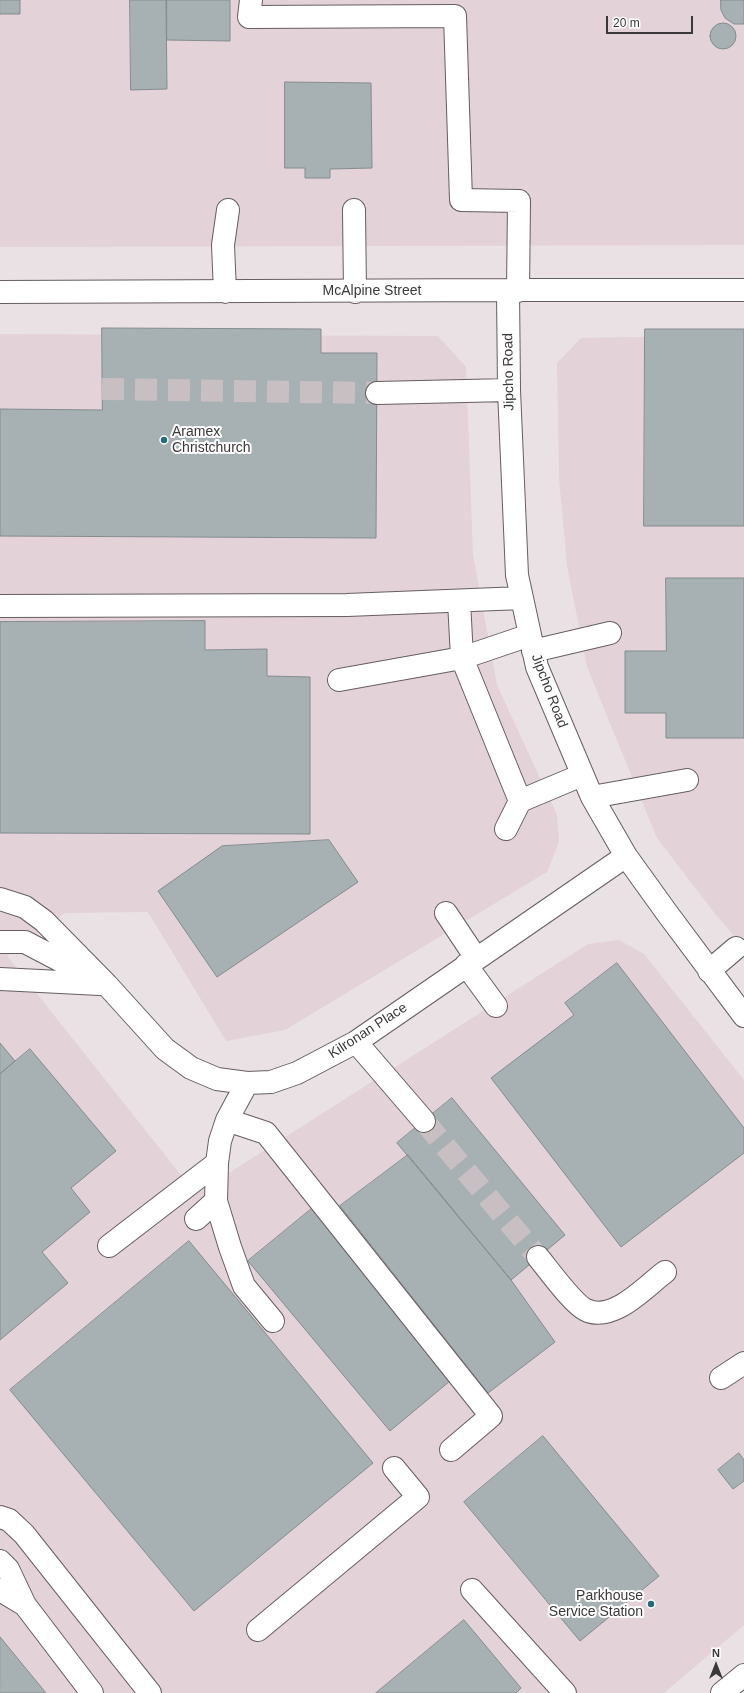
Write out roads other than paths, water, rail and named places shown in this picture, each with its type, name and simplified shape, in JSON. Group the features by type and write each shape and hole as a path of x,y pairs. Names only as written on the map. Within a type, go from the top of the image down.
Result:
{"street":[{"name":"Jipcho Road","path":"251,0 249,17 455,16 461,200 519,201 513,290 509,390 517,575 537,667 592,797 626,856 709,971 744,1016"},
{"path":"224,292 223,245 228,210"},
{"path":"354,210 354,292"},
{"name":"McAlpine Street","path":"0,292 744,290"},
{"path":"377,393 509,390"},
{"path":"0,606 347,605 522,598"},
{"path":"459,601 462,658 520,801"},
{"path":"339,680 462,658 531,643 610,633"},
{"path":"506,829 520,801 582,775"},
{"path":"592,797 687,780"},
{"name":"Kilronan Place","path":"0,899 25,907 44,921 107,985 165,1049 190,1068 217,1079 247,1083 271,1082 297,1073 356,1042 626,856"},
{"path":"446,913 496,1006"},
{"path":"0,942 25,942 107,985"},
{"path":"709,971 736,948"},
{"path":"0,979 107,985"},
{"path":"356,1042 424,1121"},
{"path":"247,1083 227,1120 220,1141 217,1163 216,1201 244,1286 273,1321"},
{"path":"227,1120 266,1133 491,1416 450,1450"},
{"path":"109,1246 217,1163"},
{"path":"196,1219 216,1201"},
{"path":"538,1257 577,1304 585,1310 596,1313 610,1312 624,1305 665,1272"},
{"path":"721,1378 744,1363"},
{"path":"258,1630 418,1497 394,1468"},
{"path":"0,1517 9,1520 24,1534 150,1693"},
{"path":"0,1561 8,1569 25,1605 92,1693"},
{"path":"0,1590 25,1605"},
{"path":"472,1590 565,1693"},
{"path":"722,1693 744,1675"}],"tunnel":[{"path":"102,389 377,393"},
{"path":"424,1121 538,1257"}],"place":[{"name":"Aramex Christchurch","path":"164,440"},
{"name":"Parkhouse Service Station","path":"651,1604"}]}
